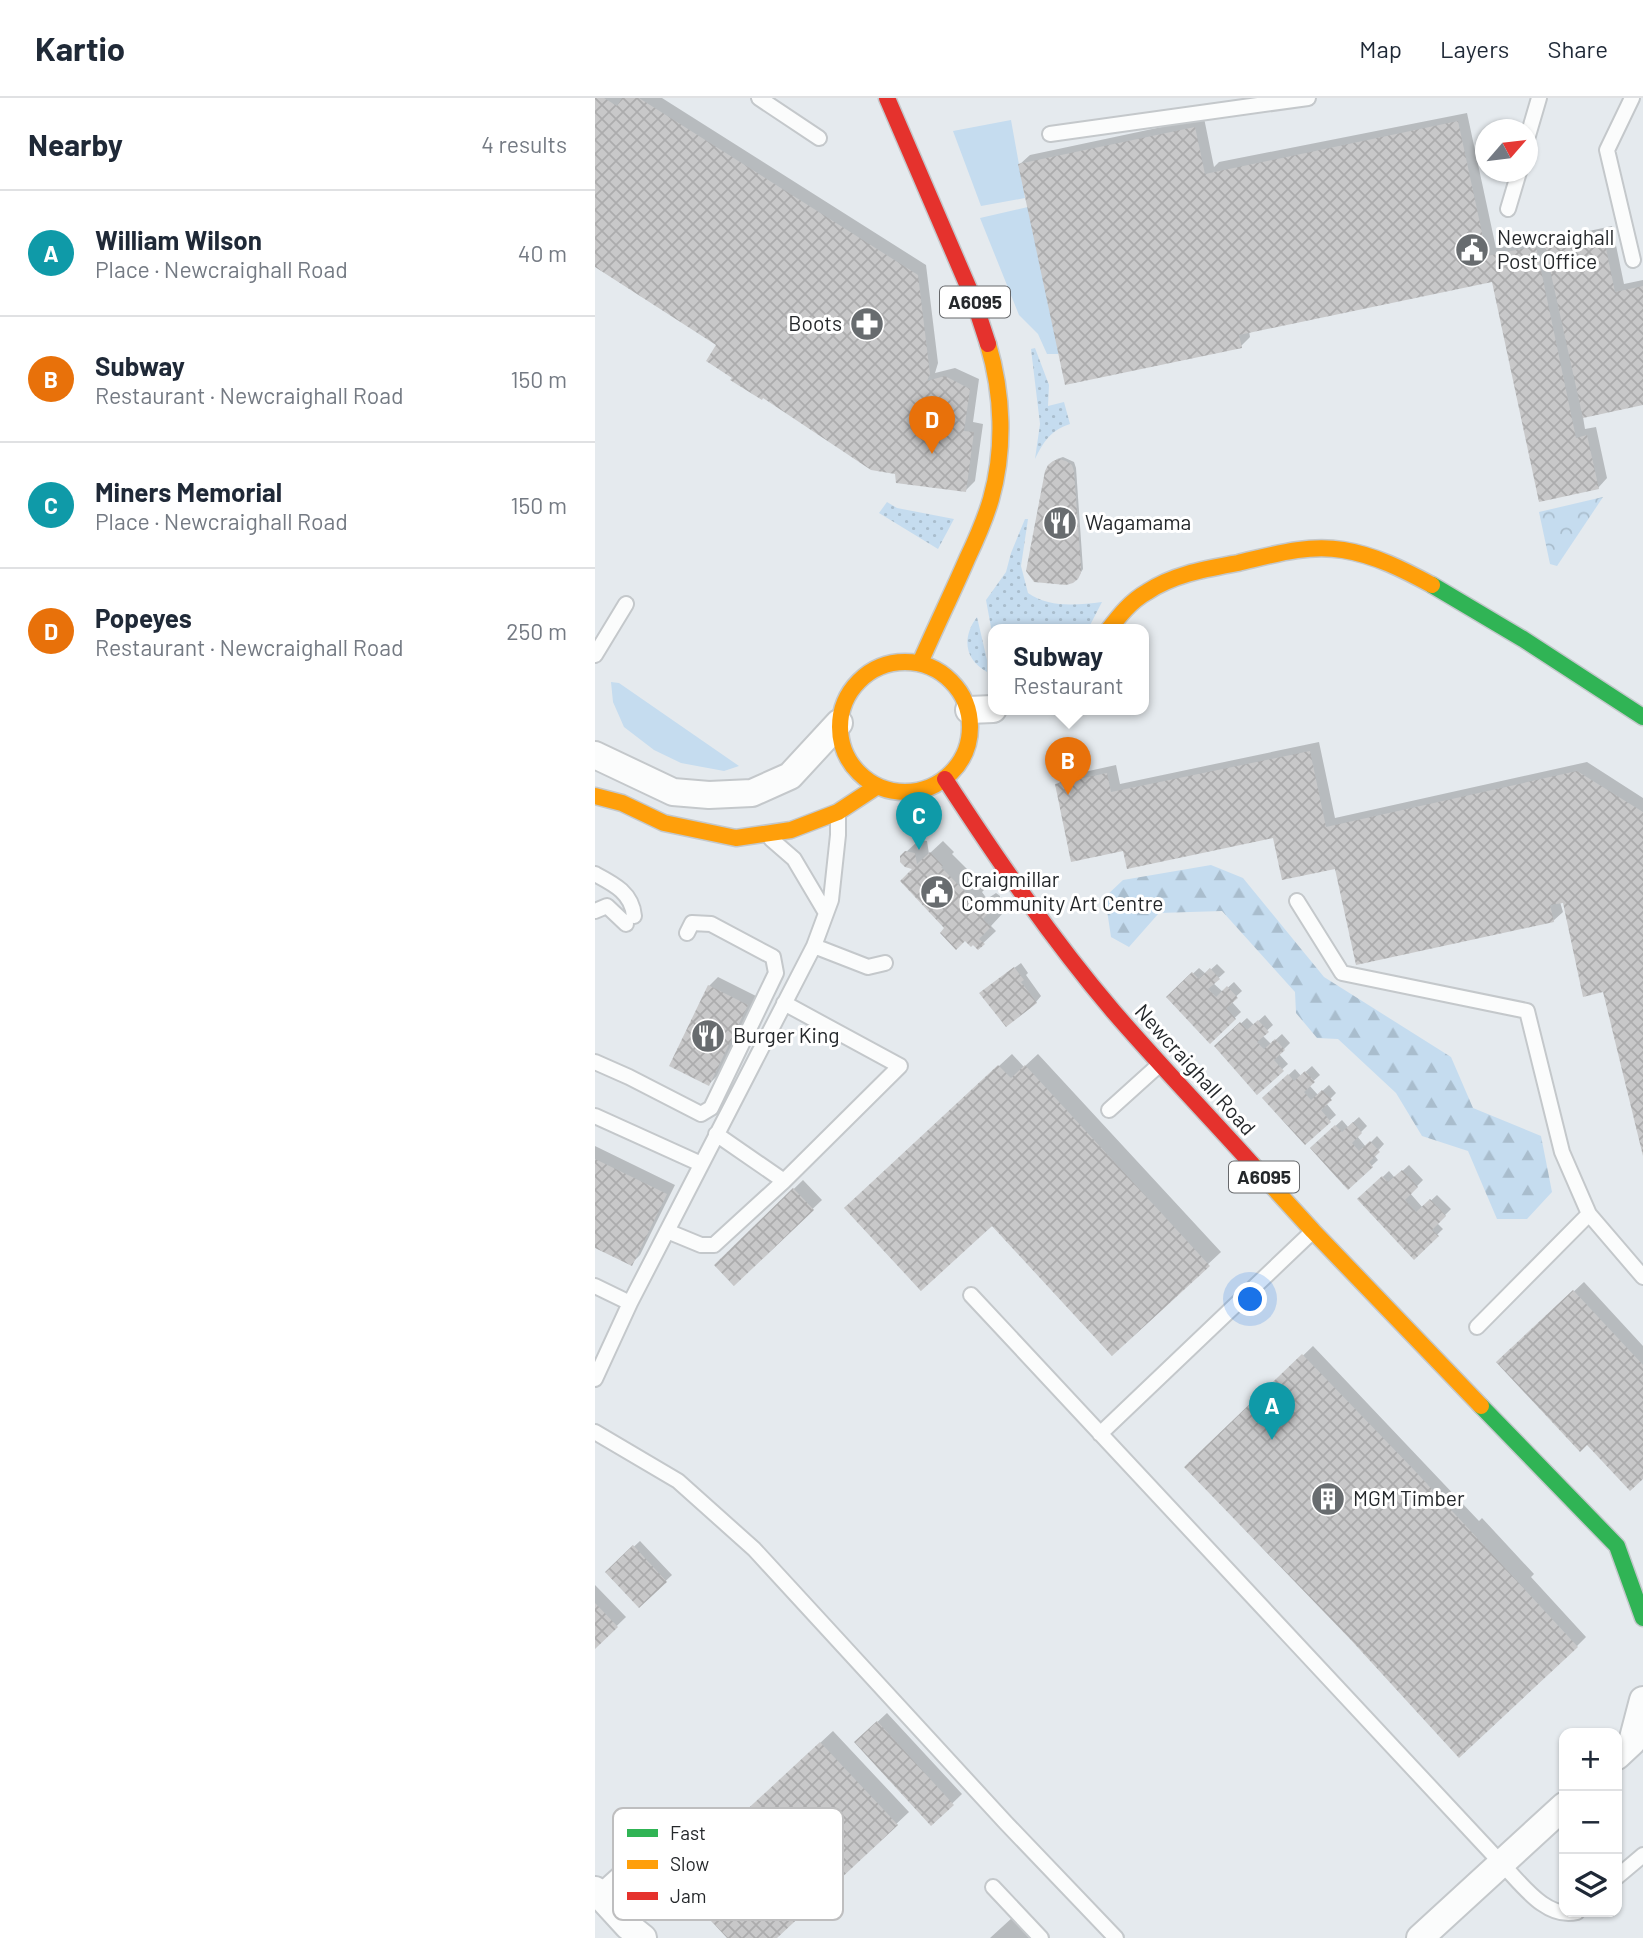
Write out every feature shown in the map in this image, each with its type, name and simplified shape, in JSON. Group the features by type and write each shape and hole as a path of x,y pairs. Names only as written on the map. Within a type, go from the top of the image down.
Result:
{"main road":[{"name":"A6095","path":"887,98 986,329 997,374 1000,406 997,467 986,516 920,663"},
{"path":"1113,624 1130,604 1145,592 1198,570 1302,550 1324,548 1352,551 1396,565 1489,617 1643,717"},
{"path":"895,662 920,663 939,671 981,710 963,758 945,779 936,786 912,793 888,791 876,787 860,775 846,757 839,734 842,708 860,679 881,666 895,662"},
{"name":"Newcraighall Road","path":"945,779 1003,867 1112,1011 1313,1231 1624,1549 1643,1618"},
{"path":"595,796 622,803 664,822 736,838 791,830 838,812 876,787"}],"street":[{"path":"595,755 673,792 709,795 752,793 790,776 839,723"},
{"path":"1630,1746 1643,1700"},
{"path":"1420,1938 1559,1811"},
{"path":"596,1891 613,1910"},
{"path":"623,1920 643,1938"}],"lane":[{"path":"759,98 819,138"},
{"path":"1050,134 1308,98"},
{"path":"1533,119 1539,98"},
{"path":"1632,98 1607,150 1633,260"},
{"path":"1508,209 1516,182"},
{"path":"595,655 626,604"},
{"path":"595,1379 630,1303 814,946 831,900 838,812"},
{"path":"766,834 794,859 826,913"},
{"path":"595,874 618,886 633,905 630,920 607,906 595,911"},
{"path":"1297,901 1342,973 1527,1011 1562,1152 1589,1214 1643,1277"},
{"path":"595,1062 701,1114 711,1108 776,973 773,957 711,924 692,923 687,933"},
{"path":"814,946 868,967 885,963"},
{"path":"667,1231 701,1245 714,1245 784,1181 900,1066 784,1003"},
{"path":"1109,1110 1161,1064"},
{"path":"595,1116 701,1164"},
{"path":"716,1134 784,1181"},
{"path":"1477,1327 1589,1214"},
{"path":"1100,1434 1313,1231"},
{"path":"595,1286 630,1303"},
{"path":"971,1295 1502,1864 1543,1905 1559,1911"},
{"path":"595,1432 678,1480 754,1549 1006,1823 1116,1938"},
{"path":"1622,1873 1643,1855"},
{"path":"596,1891 613,1877"},
{"path":"993,1887 1041,1938"}],"green space":[{"path":"1011,120 1025,198 981,206 953,131"},
{"path":"1028,207 1059,354 1047,354 1038,334 1019,315 980,218"},
{"path":"1035,348 1049,385 1048,406 1064,402 1070,424 1049,437 1035,459 1040,424 1031,349"},
{"path":"1603,497 1557,566 1550,564 1539,512"},
{"path":"887,502 897,508 954,519 938,549 879,513"},
{"path":"1025,519 1028,519 1021,566 1028,593 1054,603 1102,602 1091,624 990,624 986,600 1006,572"},
{"path":"977,617 987,660 987,672 974,661 968,647 969,632"},
{"path":"611,682 619,683 739,766 724,771 681,763 654,750 624,727 613,702"},
{"path":"1211,865 1243,878 1324,977 1451,1057 1473,1108 1541,1136 1552,1192 1527,1219 1497,1219 1468,1151 1422,1136 1396,1093 1338,1039 1317,1038 1296,1013 1295,992 1222,911 1159,913 1129,947 1111,937 1105,897 1123,880"}],"building":[{"path":"595,98 604,98 617,106 622,98 639,98 918,275 930,374 927,381 945,376 970,389 964,431 974,432 966,492 896,483 895,474 871,470 763,398 762,400 730,380 732,378 706,361 716,345 595,267"},
{"path":"1458,121 1487,256 1536,246 1576,438 1587,435 1599,489 1539,502 1492,282 1239,335 1242,348 1065,385 1018,164 1195,127 1205,174"},
{"path":"1603,234 1615,292 1643,286 1643,405 1583,418 1545,247"},
{"path":"1059,459 1072,465 1074,471 1081,566 1078,579 1066,585 1034,582 1026,571 1045,471 1048,465"},
{"path":"1310,751 1326,827 1577,771 1643,812 1643,1156 1603,992 1583,997 1563,903 1550,905 1554,922 1356,965 1335,869 1282,880 1273,838 1127,869 1123,851 1071,862 1055,784 1107,773 1111,792"},
{"name":"Craigmillar Community Art Centre","path":"905,851 915,853 917,864 930,852 975,902 971,906 974,910 983,905 988,909 983,919 991,927 979,939 985,944 978,950 965,941 956,950 940,933 944,928 900,881 912,869 900,862 900,856"},
{"path":"1014,967 1024,980 1021,982 1037,1003 1006,1027 979,993"},
{"path":"1210,968 1220,979 1208,989 1216,997 1227,986 1238,998 1226,1008 1236,1019 1210,1044 1166,997 1192,972 1199,979"},
{"name":"Burger King","path":"708,985 748,1005 709,1086 669,1066"},
{"path":"1258,1020 1269,1032 1257,1042 1264,1049 1275,1039 1285,1050 1274,1060 1284,1071 1257,1095 1214,1046 1240,1022 1247,1030"},
{"path":"998,1065 1011,1078 1025,1065 1210,1266 1112,1356 992,1226 921,1291 844,1208"},
{"path":"1305,1071 1315,1082 1304,1092 1311,1100 1322,1090 1332,1100 1321,1110 1331,1122 1305,1145 1262,1098 1288,1074 1294,1081"},
{"path":"1353,1122 1362,1133 1352,1143 1359,1151 1370,1141 1380,1152 1369,1162 1373,1167 1348,1190 1310,1148 1335,1125 1342,1132"},
{"path":"595,1159 667,1194 632,1266 595,1248"},
{"path":"1402,1170 1418,1187 1405,1200 1416,1212 1430,1199 1446,1216 1432,1230 1439,1236 1414,1260 1357,1199 1382,1176 1388,1182"},
{"path":"793,1188 814,1210 734,1286 714,1265"},
{"path":"1573,1290 1643,1365 1643,1479 1630,1491 1587,1445 1580,1452 1496,1362"},
{"path":"1302,1354 1578,1647 1459,1758 1350,1639 1184,1467"},
{"path":"633,1545 667,1582 639,1608 605,1572"},
{"path":"595,1603 618,1627 595,1649"},
{"path":"877,1721 954,1805 931,1826 854,1742"},
{"path":"820,1742 898,1825 843,1876 843,1808 749,1808"},
{"path":"710,1920 796,1920 777,1938 727,1938"}],"traffic: fast":[{"path":"1432,585 1523,639 1643,717"},
{"path":"1481,1406 1617,1546 1643,1618"}],"traffic: slow":[{"path":"920,663 980,530 996,480 1000,441 999,402 988,344"},
{"path":"1113,624 1136,600 1179,576 1303,549 1343,550 1366,555 1432,585"},
{"path":"905,662 930,667 951,681 965,702 970,727 965,752 951,773 930,787 905,792 880,787 859,773 845,752 840,727 845,702 859,681 880,667 905,662"},
{"path":"595,796 622,803 664,823 736,838 791,830 838,812 876,787"},
{"path":"1252,1164 1481,1406"}],"traffic: jam":[{"path":"887,98 973,298 988,344"},
{"path":"945,779 1025,898 1090,983 1147,1050 1252,1164"}],"place":[{"name":"Newcraighall Post Office","path":"1472,250"},
{"name":"Boots","path":"867,324"},
{"name":"Popeyes","path":"932,454"},
{"name":"Wagamama","path":"1060,523"},
{"name":"Subway","path":"1068,795"},
{"name":"Miners Memorial","path":"919,850"},
{"name":"Craigmillar Community Art Centre","path":"937,892"},
{"name":"Burger King","path":"708,1036"},
{"name":"William Wilson","path":"1272,1440"},
{"name":"MGM Timber","path":"1328,1499"}]}
